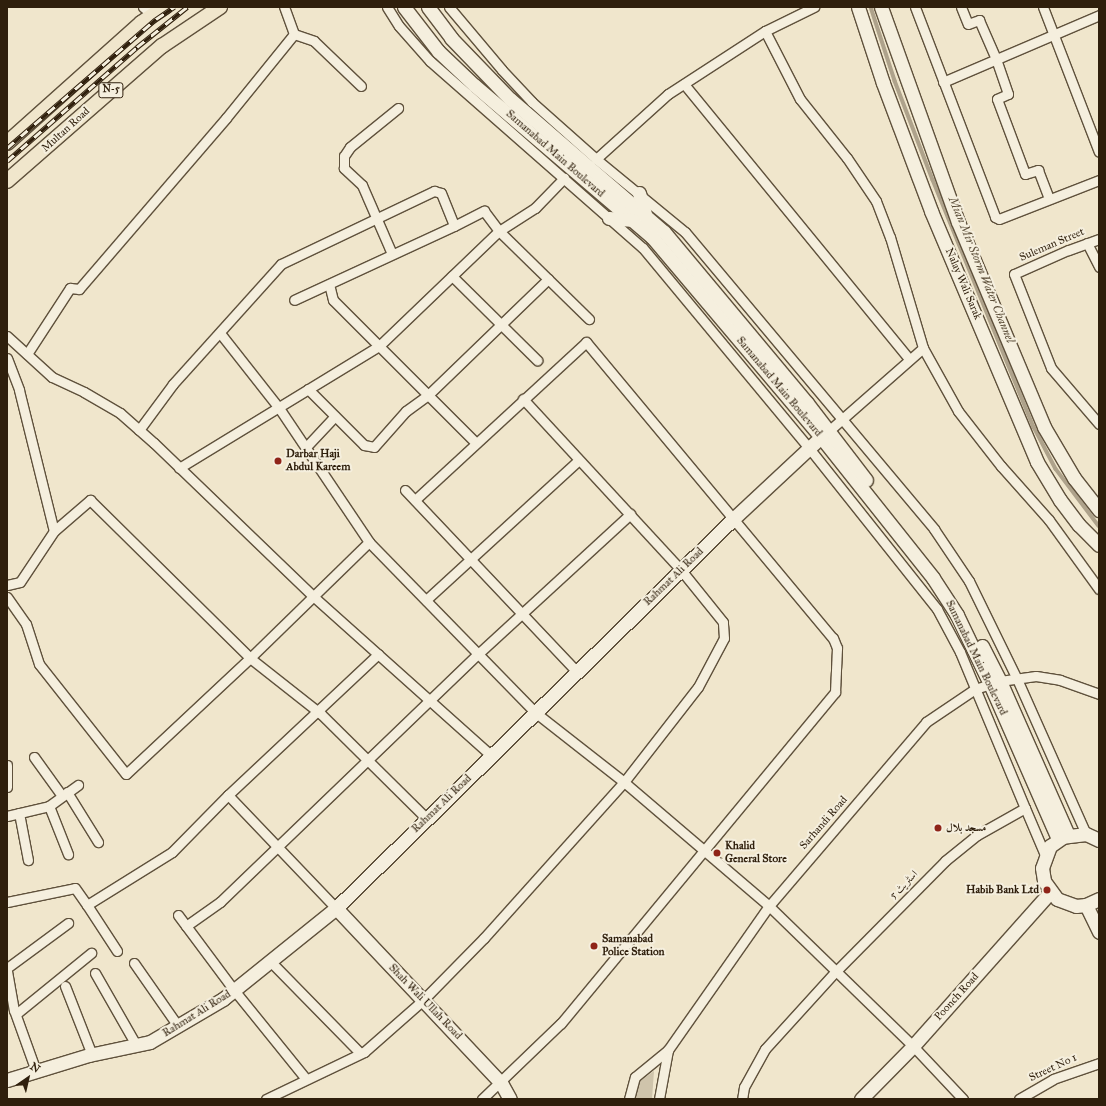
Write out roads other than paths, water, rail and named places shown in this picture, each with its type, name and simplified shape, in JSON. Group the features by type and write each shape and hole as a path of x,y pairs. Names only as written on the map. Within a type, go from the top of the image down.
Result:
{"main road":[{"name":"N-5","path":"7,143 148,11 165,7"},
{"name":"Multan Road","path":"7,180 162,46 220,7"},
{"name":"Samanabad Main Boulevard","path":"404,7 438,51 474,85 633,220 674,262 824,434"},
{"name":"Samanabad Main Boulevard","path":"428,7 456,43 510,99 664,232 824,434 941,589 995,682 1063,837"},
{"name":"Nalay Wali Sarak","path":"858,7 883,83 931,211 1037,462 1060,500 1079,525 1099,545"},
{"name":"Nalay Wali Sarak","path":"881,7 952,203 1044,427 1074,478 1099,510"},
{"path":"639,193 646,217"},
{"path":"931,211 952,203"},
{"path":"610,218 633,220"},
{"name":"Rahmat Ali Road","path":"7,1080 92,1055 150,1042 234,990 336,908 733,519 824,434"},
{"path":"1099,840 1086,834 1063,837 1045,855 1043,874 1050,892 1066,904 1086,905 1099,899"},
{"name":"Poonch Road","path":"861,1099 913,1046 1050,892"},
{"path":"1086,905 1099,932"},
{"name":"Shah Wali Ullah Road","path":"336,908 502,1083 510,1099"}],"street":[{"path":"284,7 294,34"},
{"path":"387,7 399,26 430,61 643,248 809,448 937,609 960,652 1024,808 1045,855"},
{"path":"449,7 502,70 596,159 685,232 934,529 969,581 1017,679 1086,834"},
{"path":"596,159 668,94 765,31 814,7"},
{"path":"915,7 995,216 999,219 1099,180"},
{"path":"961,7 968,24 979,20 996,59 1008,94 997,99 1025,174 1038,170 1049,199"},
{"path":"1043,7 1099,152"},
{"path":"943,82 1099,16"},
{"path":"765,31 800,98 847,158 876,201 890,237 923,348 958,411 1001,466 1049,520 1099,589"},
{"path":"294,34 314,41 361,86"},
{"path":"27,354 70,288 79,289 226,118 294,34"},
{"path":"684,84 909,359"},
{"path":"392,254 362,185 344,168 344,156 350,147 398,108"},
{"path":"179,468 379,346 499,231 535,208 564,178"},
{"path":"139,430 173,384 281,264 438,191 442,193 454,226"},
{"path":"294,300 484,211 499,231 589,320"},
{"name":"Suleman Street","path":"1099,239 1014,274 1052,368 1099,424"},
{"path":"1087,243 1099,267"},
{"path":"452,276 537,360"},
{"path":"308,389 369,448 374,447 406,411 428,395 548,279"},
{"path":"329,284 334,300 476,443"},
{"path":"220,333 279,408 369,542 536,713 624,782 768,906 913,1046 963,1099"},
{"path":"7,336 52,377 84,392 120,413 314,597 492,756"},
{"path":"415,500 586,342 836,643 836,688 705,851 561,1023 502,1083 482,1099"},
{"path":"824,434 923,348"},
{"path":"7,358 19,390 54,531"},
{"path":"266,1099 360,1053 423,1000 484,938 624,782 698,687 724,638 723,622 681,570 524,399"},
{"path":"306,448 335,416"},
{"path":"426,600 579,460"},
{"path":"405,490 471,558 577,672"},
{"path":"7,585 20,582 54,531 87,501 94,502 250,658 317,711 427,819"},
{"path":"186,926 220,902 429,700 521,613 630,514"},
{"path":"7,597 26,624 39,664 126,774 314,597 369,542"},
{"path":"87,905 172,852 228,795 378,654"},
{"name":"Sarhandi Road","path":"659,1099 668,1050 768,906 926,722 975,689 995,682 1036,676 1060,680 1099,694"},
{"path":"34,757 65,794 98,842"},
{"path":"7,765 7,787"},
{"path":"7,816 49,806 78,785"},
{"path":"228,795 279,846 336,908"},
{"path":"49,806 68,854"},
{"name":"اسٹریٹ 5","path":"742,1099 744,1087 765,1050 835,972 945,861 976,835 1024,808"},
{"path":"19,813 28,860"},
{"path":"7,902 75,888 117,952"},
{"path":"178,915 234,990 306,1079"},
{"path":"7,968 68,923"},
{"path":"16,1014 91,953"},
{"path":"270,961 360,1053"},
{"path":"134,963 178,1026"},
{"path":"7,971 16,1014 36,1071"},
{"path":"95,973 136,1046"},
{"path":"65,986 92,1055"},
{"path":"629,1099 635,1077 668,1050"},
{"name":"Street No 1","path":"1019,1099 1053,1079 1099,1063"}],"waterway":[{"name":"Mian Mir Storm Water Channel","path":"871,7 895,81 933,180 1034,427 1056,469 1099,526"}],"railway":[{"path":"7,148 156,19 174,7"},
{"path":"7,161 137,47 187,7"}],"place":[{"name":"Darbar Haji Abdul Kareem","path":"278,461"},
{"name":"مسجد بلال","path":"938,828"},
{"name":"Khalid General Store","path":"717,853"},
{"name":"Habib Bank Ltd","path":"1047,890"},
{"name":"Samanabad Police Station","path":"594,946"}]}
